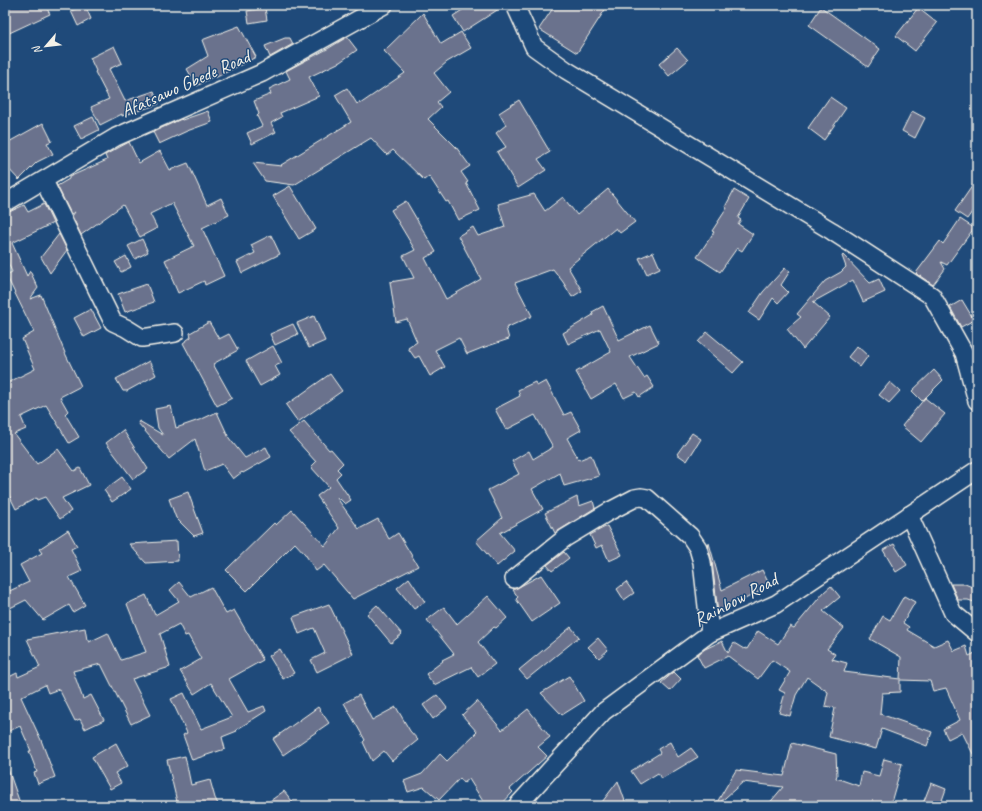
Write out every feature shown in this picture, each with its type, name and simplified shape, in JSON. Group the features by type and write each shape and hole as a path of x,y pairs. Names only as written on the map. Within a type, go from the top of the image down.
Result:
{"street":[{"name":"Afatsawo Gbede Road","path":"5,203 116,137 262,72 384,5"},
{"path":"515,5 534,47 566,70 832,231 932,296 964,353 977,401"},
{"path":"44,181 113,322 142,338 175,333"},
{"name":"Rainbow Road","path":"517,806 603,712 710,633 776,604 977,470"},
{"path":"514,580 565,538 608,512 635,498 646,498 690,536 698,548 702,562 710,633"},
{"path":"909,515 953,613 977,633"}],"building":[{"path":"5,5 45,5 50,14 5,35"},
{"path":"85,5 91,19 78,26 71,11"},
{"path":"470,5 505,5 463,32 453,16"},
{"path":"555,5 608,5 577,53 539,29"},
{"path":"821,7 880,49 868,67 809,25"},
{"path":"265,8 267,20 249,23 247,11"},
{"path":"918,8 937,23 915,51 896,36"},
{"path":"423,13 441,44 461,32 471,48 447,62 434,73 449,92 437,102 441,107 428,119 456,147 470,166 461,172 468,182 466,183 480,210 458,220 448,201 446,202 429,176 424,180 393,150 387,155 371,138 294,185 265,181 253,163 282,166 281,165 351,122 335,95 347,88 357,104 359,102 360,104 405,73 384,51"},
{"path":"239,26 256,57 215,78 214,76 197,86 187,69 208,56 202,40"},
{"path":"347,37 357,50 340,62 309,77 319,96 280,113 282,117 271,123 276,132 252,144 247,133 262,126 257,116 259,114 254,101 271,94 269,89 290,79 286,71"},
{"path":"285,38 290,38 293,44 270,57 265,46"},
{"path":"114,46 122,63 109,69 125,101 154,91 159,104 122,116 122,114 100,125 91,107 109,99 95,72 96,71 90,58"},
{"path":"677,48 688,60 669,76 659,64"},
{"path":"830,97 846,108 824,140 808,128"},
{"path":"519,100 550,152 538,159 546,170 518,188 497,152 506,147 496,133 506,125 499,113"},
{"path":"208,111 212,122 187,131 159,144 153,132 181,119 182,120"},
{"path":"912,111 925,118 915,138 902,131"},
{"path":"93,117 99,130 81,139 74,126"},
{"path":"43,123 52,141 47,143 53,154 37,162 19,180 5,165 5,144"},
{"path":"129,142 139,163 160,151 170,170 188,163 207,205 221,198 229,215 202,228 224,276 205,285 204,281 178,293 165,260 194,246 172,203 150,214 157,228 140,237 123,205 81,235 72,216 75,212 71,214 57,186 69,179 69,177 107,160 105,155"},
{"path":"977,179 977,205 967,219 955,211"},
{"path":"290,186 316,229 299,239 273,196"},
{"path":"608,189 635,222 620,233 616,228 568,267 582,291 572,297 553,269 515,283 532,316 506,328 509,339 467,354 459,338 435,350 445,367 430,376 419,356 415,358 408,348 417,342 407,319 396,322 390,282 414,278 403,256 415,250 391,210 406,201 436,252 425,258 446,299 481,279 458,236 473,227 478,236 505,227 498,204 534,194 545,211 563,197 577,215"},
{"path":"734,190 749,199 738,218 741,220 738,224 753,234 742,251 737,248 720,272 697,257 714,232 712,231 727,208 725,207"},
{"path":"44,204 53,223 12,243 27,276 30,271 38,288 30,299 41,295 65,353 81,386 60,397 68,411 65,414 79,437 69,443 46,405 21,417 26,429 14,434 37,464 58,449 74,471 80,468 89,485 62,498 71,511 60,519 45,497 37,500 36,498 16,509 5,487 5,384 35,369 22,339 34,332 6,275 12,272 5,256 5,214 24,205 28,212"},
{"path":"960,219 974,228 947,265 941,262 945,269 933,285 920,276 921,275 919,276 916,273 940,241 943,244"},
{"path":"59,234 67,250 50,273 41,257"},
{"path":"271,235 280,254 242,273 237,262 255,253 251,245"},
{"path":"142,239 148,252 135,259 128,246"},
{"path":"653,252 660,268 647,274 639,258"},
{"path":"843,255 870,283 879,279 885,292 863,302 853,280 813,302 830,317 803,349 787,329 801,317 797,314 825,281 841,272 846,267 842,256"},
{"path":"126,256 131,267 121,272 115,262"},
{"path":"785,268 790,271 781,285 788,292 778,303 773,298 759,320 749,313 763,292"},
{"path":"147,284 154,302 125,312 118,294"},
{"path":"962,300 974,320 961,327 950,307"},
{"path":"603,306 619,340 650,325 659,343 630,357 644,378 647,376 654,387 639,397 636,392 624,398 616,384 591,399 576,372 611,352 600,329 568,344 563,333 593,315 592,312"},
{"path":"91,309 101,328 84,337 74,318"},
{"path":"314,316 325,341 309,348 297,323"},
{"path":"209,322 219,339 229,334 238,350 213,364 232,398 217,406 183,343 191,337 190,333"},
{"path":"293,324 298,334 275,345 270,334"},
{"path":"707,332 743,362 733,373 698,342"},
{"path":"273,346 282,363 275,366 280,375 260,386 246,361"},
{"path":"857,346 868,356 860,367 848,357"},
{"path":"149,361 156,375 127,391 123,391 116,379"},
{"path":"934,370 943,380 922,401 912,391"},
{"path":"330,374 342,391 298,422 286,405"},
{"path":"546,381 564,415 571,412 581,430 567,438 579,460 591,455 599,476 564,486 560,473 532,489 543,509 500,533 515,551 497,566 476,541 502,518 488,490 519,474 512,461 529,451 533,459 553,447 535,415 506,430 495,409 520,396 518,390 535,382 537,386"},
{"path":"890,382 900,391 889,403 879,395"},
{"path":"925,398 945,414 921,442 902,426"},
{"path":"171,406 176,428 217,412 229,438 245,458 266,447 271,457 243,473 242,472 233,479 222,464 205,471 195,439 169,459 138,423 139,421 163,435 158,428 155,409"},
{"path":"304,421 329,450 331,449 343,463 337,469 341,473 336,478 351,500 345,504 338,497 337,498 359,529 378,519 389,539 398,533 418,566 353,599 324,565 316,571 305,554 295,543 247,591 226,570 274,523 276,525 292,510 325,546 339,528 317,496 329,487 311,467 316,462 289,432"},
{"path":"123,430 148,469 133,479 106,443"},
{"path":"692,433 701,439 687,461 677,454"},
{"path":"122,477 131,489 112,502 104,490"},
{"path":"188,492 203,533 194,536 176,518 169,499"},
{"path":"577,497 579,506 593,501 595,508 555,533 545,513"},
{"path":"607,526 622,555 609,561 602,545 596,548 590,535"},
{"path":"68,530 77,546 71,549 82,571 69,577 85,605 73,612 69,605 43,620 26,600 10,608 5,593 29,582 20,565 42,553 39,549"},
{"path":"177,541 178,561 146,563 129,544"},
{"path":"707,543 709,543 722,590 762,570 770,586 718,613 712,561"},
{"path":"894,544 907,565 896,572 883,550"},
{"path":"564,552 569,558 552,571 547,565"},
{"path":"541,575 560,603 532,622 516,599 518,597 513,590"},
{"path":"409,578 425,602 414,609 397,588"},
{"path":"179,582 191,597 211,587 226,614 234,610 263,660 229,679 248,712 264,706 266,711 236,730 237,731 222,737 225,749 192,760 183,735 187,733 171,699 184,693 201,729 232,717 211,683 194,694 180,671 201,659 188,635 185,636 179,624 160,634 170,667 132,679 150,715 131,724 101,664 73,671 83,699 91,695 104,720 85,729 80,719 75,721 59,689 48,693 45,685 21,697 41,740 55,777 38,784 34,773 37,772 29,751 31,751 20,726 5,733 5,679 17,673 18,677 40,667 27,639 85,628 87,640 89,640 89,642 108,633 121,660 146,652 127,604 146,595 155,615 179,601 170,590"},
{"path":"626,582 634,593 624,600 617,589"},
{"path":"951,584 965,584 977,589 977,603 968,600 958,600"},
{"path":"831,586 840,597 823,611 844,628 827,649 835,654 832,659 847,663 844,672 900,679 901,657 870,639 883,616 890,620 904,596 915,602 903,623 909,627 907,630 934,646 948,640 954,651 966,646 969,656 977,652 977,762 962,732 948,739 943,729 960,720 946,688 933,691 930,681 900,680 900,692 882,693 880,714 932,732 927,746 882,729 876,749 829,737 835,708 825,706 828,692 807,677 796,695 790,716 779,713 785,693 779,690 790,672 772,660 758,679 728,656 704,668 697,655 705,649 722,641 728,653 734,643 744,649 747,649 758,631 778,644 790,626 794,628 824,592"},
{"path":"488,596 507,618 496,628 494,627 478,642 495,664 478,677 471,667 434,685 426,674 443,661 442,660 454,654 427,620 444,607 457,624"},
{"path":"329,604 353,654 317,672 311,660 325,653 314,628 299,634 293,617"},
{"path":"377,605 402,634 391,643 367,614"},
{"path":"571,627 579,637 527,679 519,670"},
{"path":"598,638 608,650 599,658 588,647"},
{"path":"280,649 294,673 283,679 269,656"},
{"path":"674,672 681,679 670,691 661,683"},
{"path":"569,676 584,701 562,715 541,693"},
{"path":"359,695 372,720 396,707 410,731 418,740 392,761 384,751 372,761 363,742 365,740 344,703"},
{"path":"437,695 447,708 433,719 423,705"},
{"path":"477,701 502,730 528,709 550,737 538,747 547,756 510,789 513,792 500,806 486,806 469,779 464,783 460,778 439,800 424,787 408,792 404,781 422,774 440,754 447,761 477,732 462,715"},
{"path":"318,707 329,723 283,755 273,739"},
{"path":"670,742 678,757 691,748 698,757 661,779 658,773 640,784 631,771 660,753 658,749"},
{"path":"116,743 128,766 115,773 121,783 110,789 92,757"},
{"path":"792,743 836,754 836,778 859,786 862,772 879,776 884,759 902,764 890,806 767,806 783,787 743,782 717,805 716,804 736,770 784,776"},
{"path":"185,756 191,785 210,780 219,806 178,806 167,760"},
{"path":"7,766 21,806 5,806 5,767"},
{"path":"618,781 626,804 620,806 599,806"},
{"path":"931,783 946,789 940,806 922,806"},
{"path":"284,791 296,806 263,806"}]}
